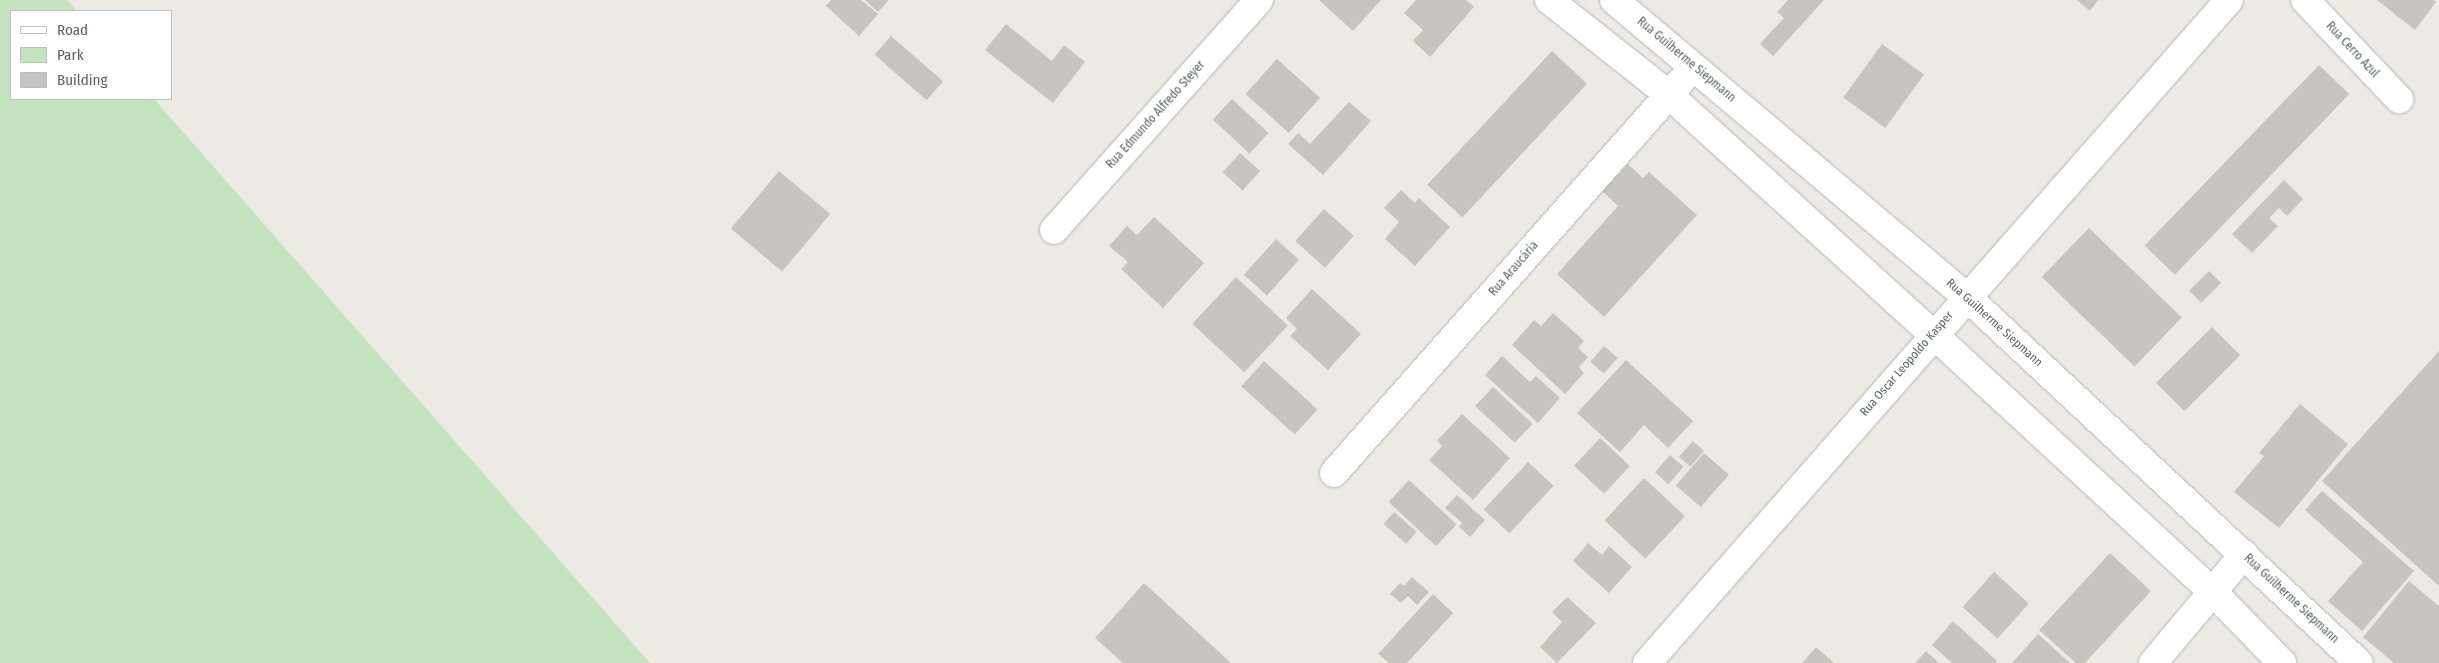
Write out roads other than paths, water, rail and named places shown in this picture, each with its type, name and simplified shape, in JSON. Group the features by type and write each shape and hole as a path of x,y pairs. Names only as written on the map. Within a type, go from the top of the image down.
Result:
{"street":[{"name":"Rua Edmundo Alfredo Steyer","path":"1054,230 1259,0"},
{"path":"1549,0 1668,94 1933,334 2214,593 2282,663"},
{"name":"Rua Guilherme Siepmann","path":"1614,0 1696,67 1967,297 2359,663"},
{"name":"Rua Oscar Leopoldo Kasper","path":"1647,663 1933,334 2229,0"},
{"name":"Rua Cerro Azul","path":"2305,0 2399,99"},
{"name":"Rua Araucária","path":"1334,473 1668,94 1696,67"},
{"path":"2153,663 2214,593 2244,554"}]}
